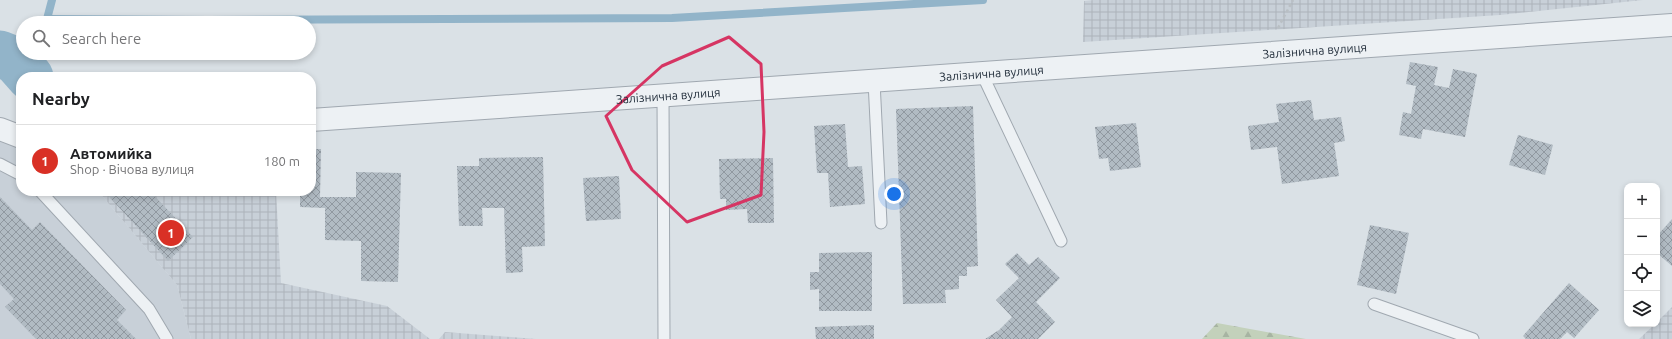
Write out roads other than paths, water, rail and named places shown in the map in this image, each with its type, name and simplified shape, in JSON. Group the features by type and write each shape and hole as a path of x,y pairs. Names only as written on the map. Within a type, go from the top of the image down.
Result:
{"street":[{"name":"Залізнична вулиця","path":"316,120 1672,25"},
{"path":"0,130 16,135"}],"lane":[{"path":"982,74 1061,241"},
{"path":"874,81 881,222"},
{"path":"663,96 664,339"},
{"path":"0,164 16,172"},
{"path":"45,196 149,309 167,339"},
{"path":"1374,304 1473,339"}],"waterway":[{"path":"48,16 52,0"},
{"path":"316,20 672,18 983,0"},
{"path":"0,54 15,60 26,72"}],"place":[{"name":"Автомийка","path":"171,233"}]}
